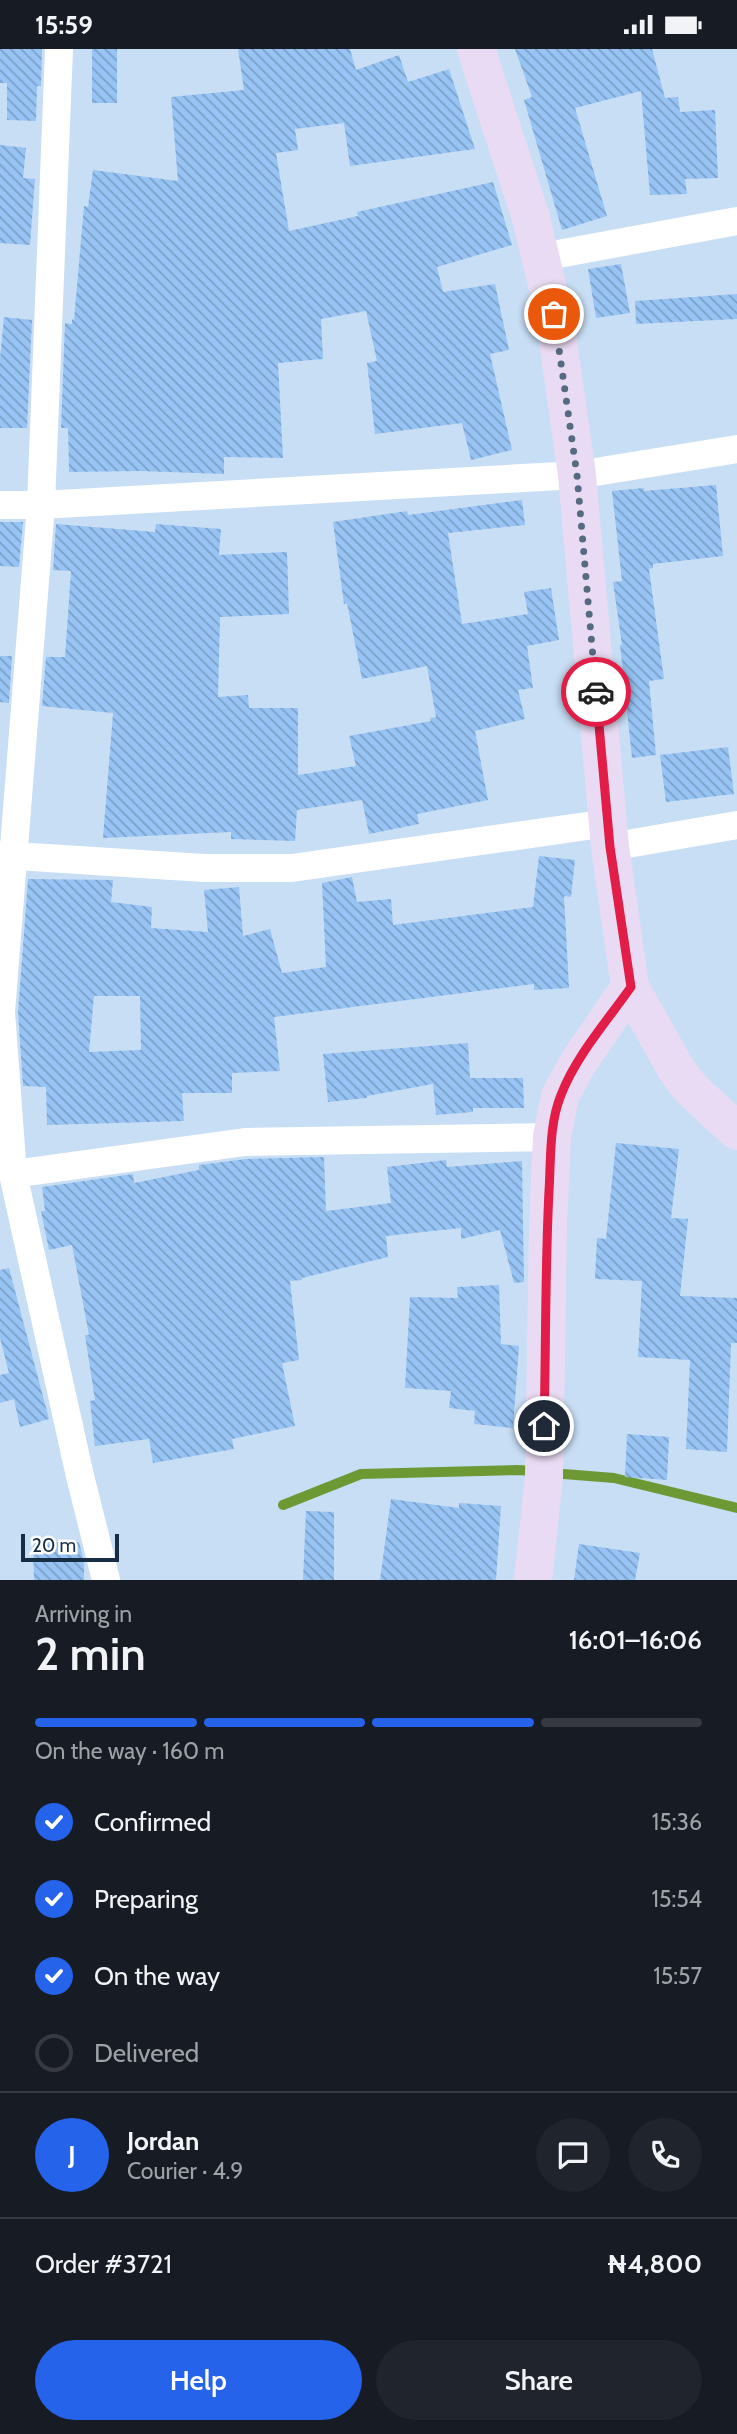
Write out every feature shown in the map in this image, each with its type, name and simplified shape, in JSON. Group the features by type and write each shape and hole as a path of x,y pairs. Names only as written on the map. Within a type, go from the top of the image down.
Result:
{"street":[{"path":"59,49 41,505 7,855 1,1012 13,1174 80,1476 106,1580"},
{"path":"476,49 542,257 554,314 577,475 609,835 631,987 676,1069 691,1089 737,1131"},
{"path":"542,257 737,221"},
{"path":"0,505 41,505 577,475 737,449"},
{"path":"7,855 204,868 292,868 609,835 737,825"},
{"path":"533,1580 543,1490 552,1137 560,1096 578,1063 631,987"},
{"path":"13,1174 244,1142 552,1137"}],"building":[{"path":"0,49 42,49 36,121 7,120 7,83 0,83"},
{"path":"92,49 117,49 117,103 92,103"},
{"path":"238,49 350,49 356,70 399,55 408,82 449,69 475,149 350,166 344,123 295,129 298,150 276,153 289,231 358,216 357,212 493,182 512,245 437,267 443,292 495,284 509,350 490,354 512,450 471,460 462,423 375,434 367,363 377,361 366,311 321,319 323,359 278,363 283,458 224,457 224,474 69,472 68,428 61,428 65,323 72,324 72,319 74,320 84,206 88,207 93,170 178,181 171,97 244,90"},
{"path":"515,49 652,49 665,98 678,97 680,112 715,110 718,178 685,179 687,194 650,195 641,91 575,108 607,216 562,230 524,100 532,97"},
{"path":"0,145 26,148 23,178 35,179 30,245 0,243"},
{"path":"621,264 630,313 596,318 588,269"},
{"path":"737,294 737,319 636,324 635,301"},
{"path":"4,317 32,320 27,428 0,428 0,359"},
{"path":"716,485 723,556 653,564 653,568 649,569 664,679 649,681 656,755 632,758 622,645 613,582 622,581 612,491"},
{"path":"522,500 525,525 448,533 462,624 528,614 524,592 551,588 559,640 527,646 533,688 518,690 525,719 475,731 488,800 417,814 419,824 369,834 362,800 297,810 295,841 231,839 231,832 103,838 113,713 42,706 46,657 65,657 71,571 53,570 56,524 155,532 156,524 221,529 219,555 287,552 289,614 220,617 218,697 248,695 249,708 298,708 298,775 356,766 349,736 431,721 430,718 436,717 427,666 362,679 347,603 344,604 333,522 407,511 408,515"},
{"path":"0,522 23,522 19,567 0,566"},
{"path":"0,656 12,656 9,703 0,702"},
{"path":"728,747 734,794 666,802 660,755"},
{"path":"539,856 575,860 571,897 564,896 569,988 534,990 534,984 274,1017 280,1071 232,1073 232,1093 182,1093 184,1121 47,1125 46,1087 23,1086 18,1012 28,879 113,880 111,902 152,907 151,928 208,932 204,890 239,887 243,936 270,929 282,973 326,967 322,883 352,877 357,902 391,899 393,925 533,907","holes":["94,996 140,996 141,1050 89,1052"]},
{"path":"468,1043 470,1078 523,1078 524,1108 473,1108 473,1112 436,1115 433,1084 367,1098 328,1102 323,1054"},
{"path":"616,1143 679,1149 671,1218 688,1219 680,1296 737,1298 737,1343 731,1343 727,1452 686,1449 690,1360 638,1357 642,1281 595,1279 597,1238 606,1239"},
{"path":"324,1157 326,1211 391,1203 387,1167 446,1160 447,1167 522,1161 524,1282 514,1283 500,1230 461,1239 461,1228 386,1236 388,1257 290,1281 299,1360 282,1363 295,1426 232,1439 234,1449 153,1463 149,1439 95,1446 90,1401 95,1400 85,1335 89,1335 72,1245 49,1250 41,1211 45,1211 42,1187 133,1174 134,1183 199,1170 199,1165 246,1159"},
{"path":"9,1268 49,1419 20,1427 14,1399 0,1403 0,1375 9,1373 0,1338 0,1270"},
{"path":"499,1285 501,1344 519,1346 513,1428 474,1424 475,1411 449,1408 451,1391 405,1388 410,1297 458,1298 457,1287"},
{"path":"627,1434 669,1437 667,1480 625,1477"},
{"path":"391,1499 459,1508 459,1503 501,1506 496,1580 380,1580"},
{"path":"306,1511 334,1512 334,1580 303,1580"},
{"path":"33,1542 79,1542 84,1561 84,1580 34,1580"},
{"path":"579,1544 640,1553 635,1580 574,1580"}],"waterway":[{"path":"283,1505 361,1474 536,1471"},
{"path":"551,1473 614,1478 737,1508"}],"way so far":[{"path":"554,314 577,475 596,692"}],"route":[{"path":"544,1426 552,1137 560,1096 578,1063 631,987 610,847 596,692"}]}
